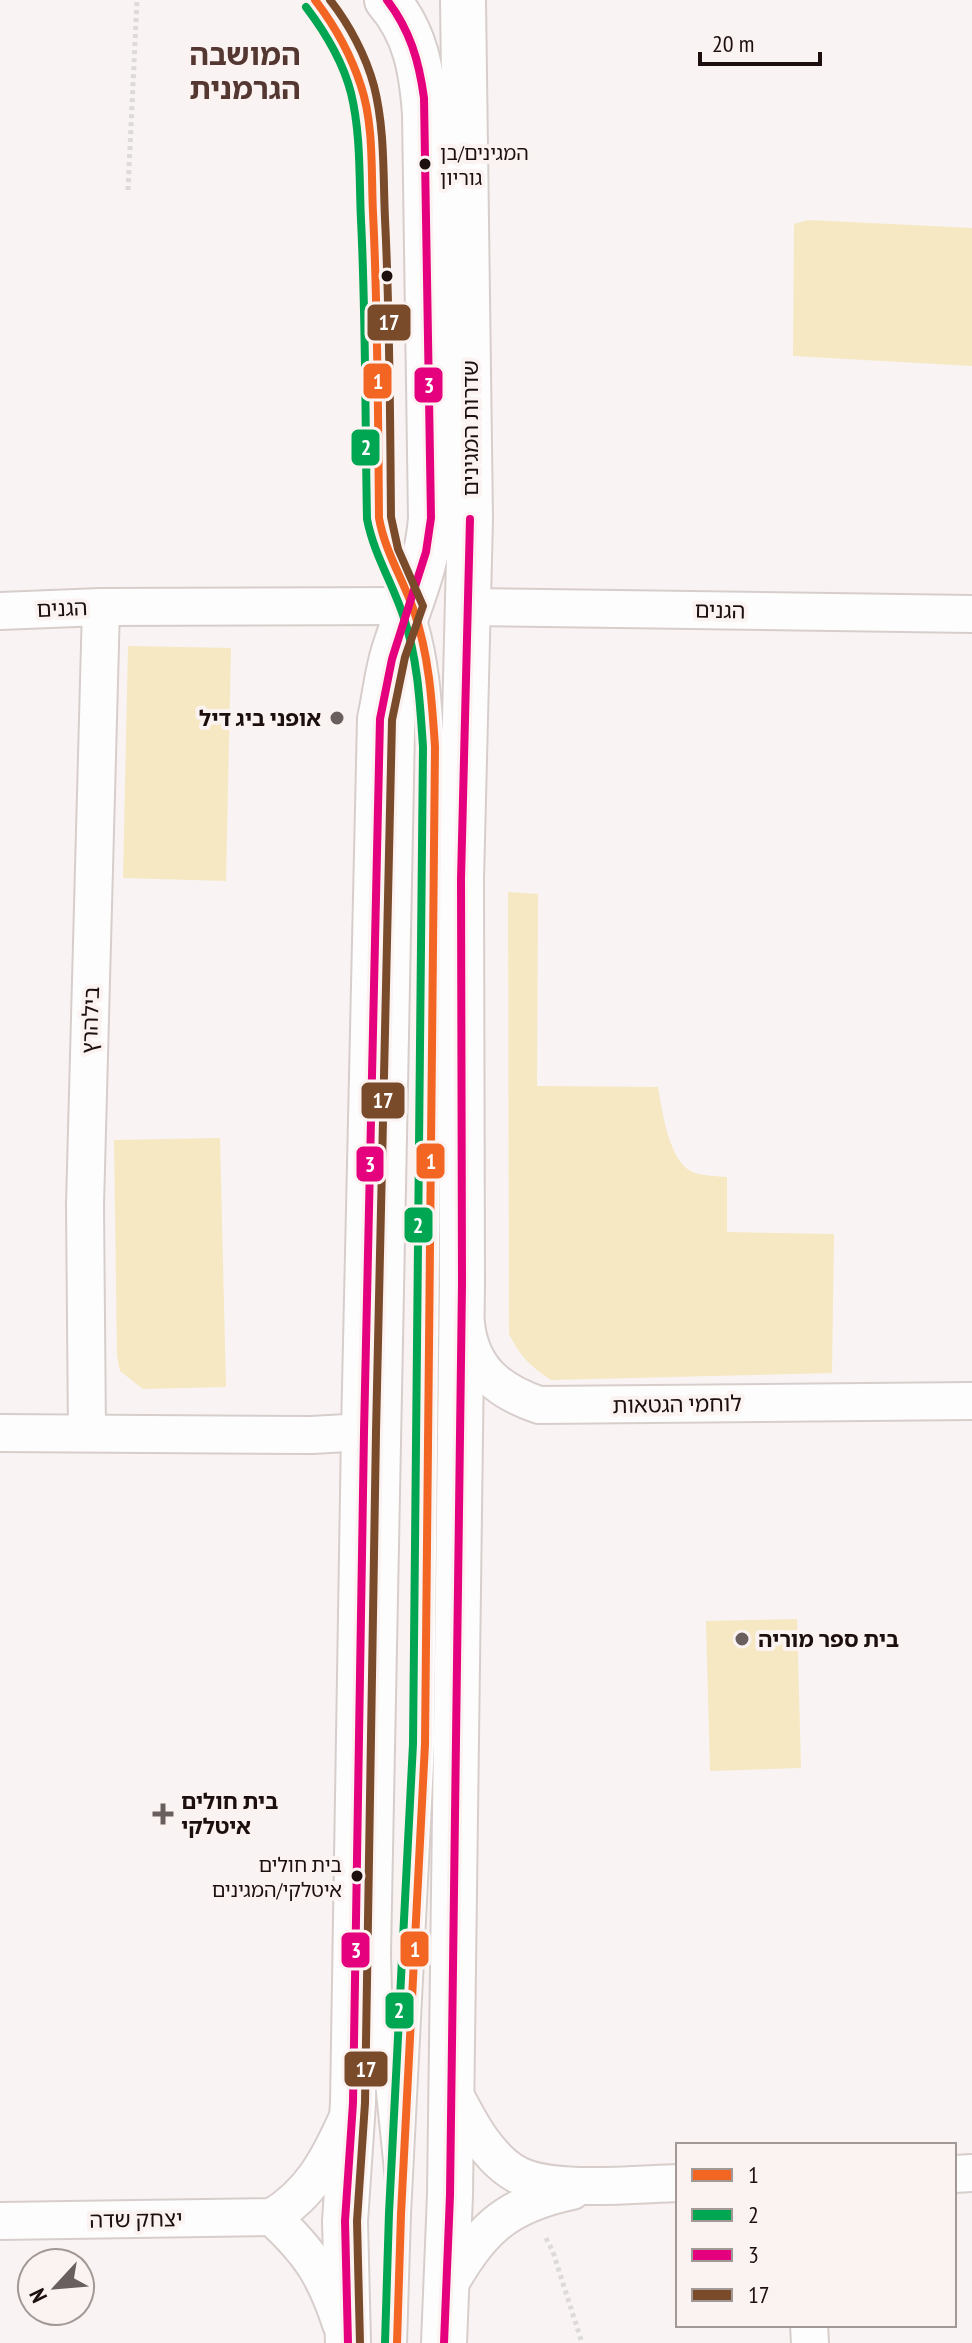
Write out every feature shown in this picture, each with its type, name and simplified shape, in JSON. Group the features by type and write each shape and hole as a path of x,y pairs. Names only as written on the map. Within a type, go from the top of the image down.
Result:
{"street":[{"name":"שדרות המגינים","path":"348,2343 345,2221 353,2103 380,719 393,654 411,606 429,542 431,518 422,78 414,45 399,14 387,0"},
{"name":"שדרות המגינים","path":"444,2343 451,2087 462,1284 461,879 470,519 463,0"},
{"name":"הגנים","path":"0,611 101,607 411,606"},
{"name":"בילהרץ","path":"87,1433 85,1205 101,607"},
{"name":"הגנים","path":"468,607 972,614"},
{"name":"לוחמי הגטאות","path":"462,1284 468,1342 486,1375 514,1397 539,1405 972,1401"},
{"path":"0,1433 312,1435 364,1432"},
{"path":"451,2087 489,2149 519,2175 561,2184 676,2183"},
{"path":"348,2343 333,2298 313,2260 272,2217 289,2207 316,2180 333,2152 353,2103"},
{"path":"445,2292 464,2259 490,2227 527,2204 605,2185"},
{"name":"יצחק שדה","path":"0,2221 272,2217"}],"lane":[{"path":"315,0 332,22 353,65 367,109 376,276 379,518 387,553 418,621 429,675 435,747 425,1744 397,2343"},
{"path":"401,2214 384,2073 381,1953 407,639 411,606"}],"path":[{"path":"128,190 137,0"},
{"path":"527,2204 553,2252 582,2343"}],"shaded area":[{"path":"808,220 972,228 972,366 793,356 794,224"},
{"path":"128,646 231,648 226,881 123,878"},
{"path":"508,892 538,894 537,1086 658,1087 668,1136 679,1159 695,1173 727,1177 727,1232 834,1234 832,1373 551,1380 532,1366 517,1349 509,1334"},
{"path":"220,1138 226,1387 143,1389 120,1371 117,1356 114,1140"},
{"path":"797,1619 801,1768 710,1771 706,1621"}],"transit line":[{"name":"1","path":"315,0 336,30 352,63 368,116 376,289 379,518 423,644 435,747 425,1744 397,2343"},
{"name":"17","path":"330,0 362,52 374,86 380,119 388,293 391,517 398,549 423,606 405,657 392,720 365,2103 357,2221 360,2343"},
{"name":"3","path":"348,2343 345,2221 353,2103 380,719 392,659 426,552 431,518 424,98 412,46 387,0"},
{"name":"2","path":"306,7 338,59 348,81 354,109 363,257 367,519 409,634 418,682 423,747 413,1744 385,2343"},
{"name":"3","path":"444,2343 450,2195 462,1284 461,879 470,519"}],"place":[{"name":"המגינים/בן גוריון","path":"425,164"},
{"name":"אופני ביג דיל","path":"337,718"},
{"name":"בית ספר מוריה","path":"742,1639"},
{"name":"בית חולים איטלקי","path":"163,1814"},
{"name":"בית חולים איטלקי/המגינים","path":"357,1876"}],"district":[{"name":"המושבה הגרמנית","path":"245,72"}]}
